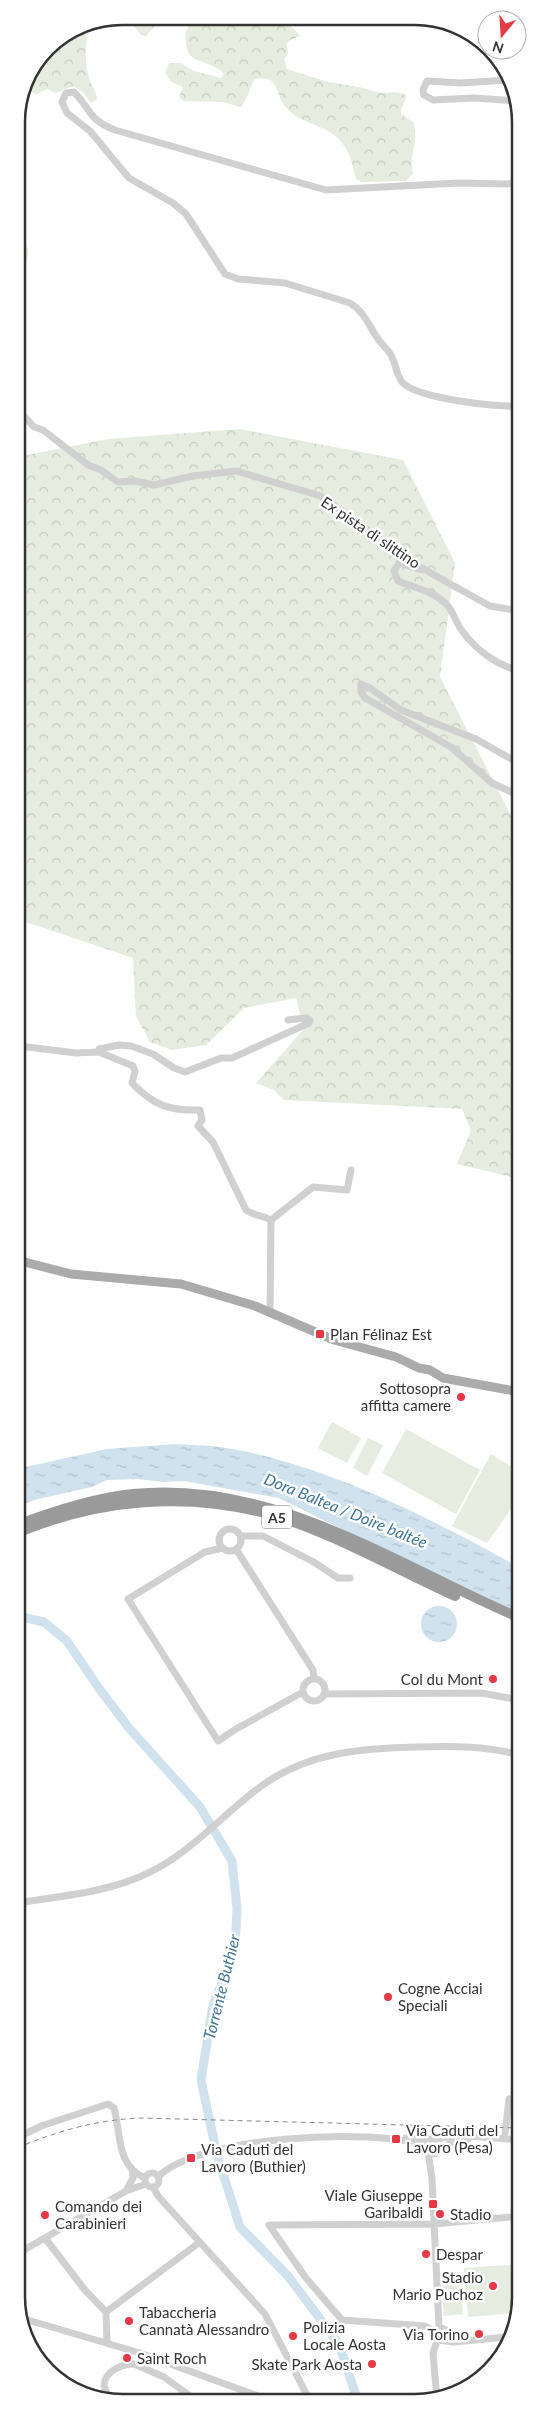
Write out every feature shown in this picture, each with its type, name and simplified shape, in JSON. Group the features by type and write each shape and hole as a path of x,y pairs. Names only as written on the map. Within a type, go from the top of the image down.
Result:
{"highway":[{"name":"A5","path":"25,1522 48,1513 134,1494 187,1493 244,1501 272,1508 323,1526 512,1614"},
{"name":"A5","path":"25,1530 61,1517 131,1502 194,1501 242,1508 273,1516 329,1537 512,1621"}],"main road":[{"path":"25,1262 71,1274 181,1284 270,1312 334,1340 396,1356 419,1368 430,1370 443,1378 512,1391"}],"street":[{"path":"503,80 460,84 427,81 423,90 427,98 433,100 474,98 510,101"},
{"path":"512,183 458,183 326,190 108,127 93,117 74,92 66,93 62,102 67,112 90,132 129,178 173,203 186,214 225,274 238,279 285,282 350,303 359,309 369,322 378,339 392,355 401,380 412,390 455,400 503,407 512,406"},
{"name":"Ex pista di slittino","path":"25,417 34,428 43,430 88,466 101,470 118,482 135,481 154,485 193,476 236,471 321,496 410,561 457,588"},
{"path":"512,610 490,606 428,572 399,563 395,568 398,581 420,588 446,604 462,632 501,665 512,668"},
{"path":"512,760 476,740 409,715 394,707 370,688 363,684 360,685 365,698 451,747 492,783 512,792"},
{"path":"99,1052 99,1049 119,1045 132,1046 153,1054 174,1068 185,1072 221,1058 232,1058 246,1053 309,1023 310,1020 306,1018 288,1020"},
{"path":"25,1048 76,1053 99,1052 133,1066 135,1071 132,1083 147,1099 179,1110 200,1110 202,1120 198,1126 212,1142 246,1210 252,1215 263,1216 271,1220"},
{"path":"271,1220 313,1187 347,1190 351,1170"},
{"path":"270,1312 271,1220"},
{"path":"224,1530 235,1530 240,1536 240,1543 236,1549 229,1551 223,1548 219,1541 224,1530"},
{"path":"240,1536 264,1536 312,1561 338,1578 350,1578"},
{"path":"223,1548 205,1552 128,1599 218,1741 303,1692"},
{"path":"236,1549 313,1670 314,1679"},
{"path":"314,1679 323,1684 324,1694 320,1700 313,1701 306,1698 303,1692 304,1685 314,1679"},
{"path":"324,1694 481,1693 512,1699"},
{"path":"25,1902 126,1882 162,1866 274,1778 298,1766 334,1754 373,1748 472,1746 495,1748 512,1753"},
{"path":"503,2136 509,2099 512,2099"},
{"path":"25,2134 41,2126 108,2104 114,2108 121,2152 132,2168 154,2187 158,2196 265,2314 305,2394"},
{"path":"154,2187 158,2183 158,2176 168,2167 190,2158 237,2146 308,2138 433,2139 458,2135 503,2136 512,2138"},
{"path":"396,2139 438,2151 458,2140 466,2138 503,2136"},
{"path":"433,2139 426,2149 432,2179 434,2224 436,2329 433,2336 463,2340 503,2337"},
{"path":"432,2179 440,2144 433,2139"},
{"path":"458,2140 512,2140"},
{"path":"126,2192 133,2178 132,2168"},
{"path":"25,2249 145,2181 150,2174 158,2176"},
{"path":"436,2392 433,2354 446,2330 425,2326 342,2320 306,2278 269,2225 434,2224 512,2217"},
{"path":"45,2238 73,2276 106,2312 107,2342"},
{"path":"106,2312 200,2242"},
{"path":"28,2320 107,2342 253,2394"},
{"path":"134,2364 140,2353"},
{"path":"107,2393 104,2380 121,2365 134,2364 164,2376 188,2394"}],"green space":[{"path":"133,25 156,25 146,36 141,35"},
{"path":"189,25 290,25 300,36 290,40 287,44 288,54 284,59 287,69 328,82 359,87 380,93 396,92 406,95 401,114 413,122 415,129 412,161 413,174 406,181 361,182 356,179 349,155 339,139 328,131 290,112 282,101 276,86 269,79 255,79 245,101 240,107 223,102 183,101 179,97 183,87 172,82 165,73 169,63 180,63 194,71 221,78 224,74 215,67 192,57 187,46 186,32"},
{"path":"84,33 87,37 87,70 97,99 91,103 83,92 73,86 56,93 47,89 37,94 30,91 41,68 58,49 68,41"},
{"path":"25,244 28,249 27,260 25,261"},
{"path":"240,429 403,460 455,563 440,677 512,817 512,1177 457,1164 471,1130 462,1109 284,1100 274,1090 256,1083 304,1029 296,998 244,1008 206,1045 172,1050 150,1042 136,1016 133,958 25,922 25,455 108,439"},
{"path":"332,1422 361,1438 347,1463 318,1448"},
{"path":"406,1429 480,1470 456,1514 382,1473"},
{"path":"368,1438 383,1445 367,1476 353,1468"},
{"path":"491,1454 512,1467 512,1507 487,1543 452,1526"},
{"name":"Stadio Mario Puchoz","path":"512,2265 510,2313 468,2317 464,2268"},
{"path":"460,2276 463,2314 444,2316 441,2278"}],"water":[{"name":"Dora Baltea / Doire baltée","path":"174,1444 220,1447 259,1454 297,1465 375,1494 450,1530 512,1564 512,1609 390,1553 279,1498 184,1481 162,1482 138,1479 107,1480 92,1487 25,1503 25,1467 107,1449"},
{"path":"439,1606 451,1612 457,1624 451,1636 439,1642 427,1636 421,1624 427,1612"}],"waterway":[{"path":"25,1394 25,1400"},
{"path":"25,1400 25,1407"},
{"name":"Torrente Buthier","path":"25,1618 44,1622 67,1641 129,1728 200,1807 232,1861 237,1908 236,1931 229,1966 213,2005 201,2080 217,2155 240,2227 288,2276 339,2344 355,2394"}],"railway":[{"path":"25,2145 77,2127 108,2121 140,2118 512,2128"}],"place":[{"name":"Plan Félinaz Est","path":"320,1334"},
{"name":"Sottosopra affitta camere","path":"461,1397"},
{"name":"Col du Mont","path":"493,1679"},
{"name":"Cogne Acciai Speciali","path":"388,1997"},
{"name":"Via Caduti del Lavoro (Pesa)","path":"396,2139"},
{"name":"Via Caduti del Lavoro (Buthier)","path":"191,2158"},
{"name":"Viale Giuseppe Garibaldi","path":"433,2204"},
{"name":"Stadio","path":"440,2214"},
{"name":"Comando dei Carabinieri","path":"45,2215"},
{"name":"Despar","path":"426,2254"},
{"name":"Stadio Mario Puchoz","path":"493,2286"},
{"name":"Tabaccheria Cannatà Alessandro","path":"129,2321"},
{"name":"Via Torino","path":"479,2334"},
{"name":"Polizia Locale Aosta","path":"293,2336"},
{"name":"Saint Roch","path":"127,2358"},
{"name":"Skate Park Aosta","path":"372,2364"}]}
